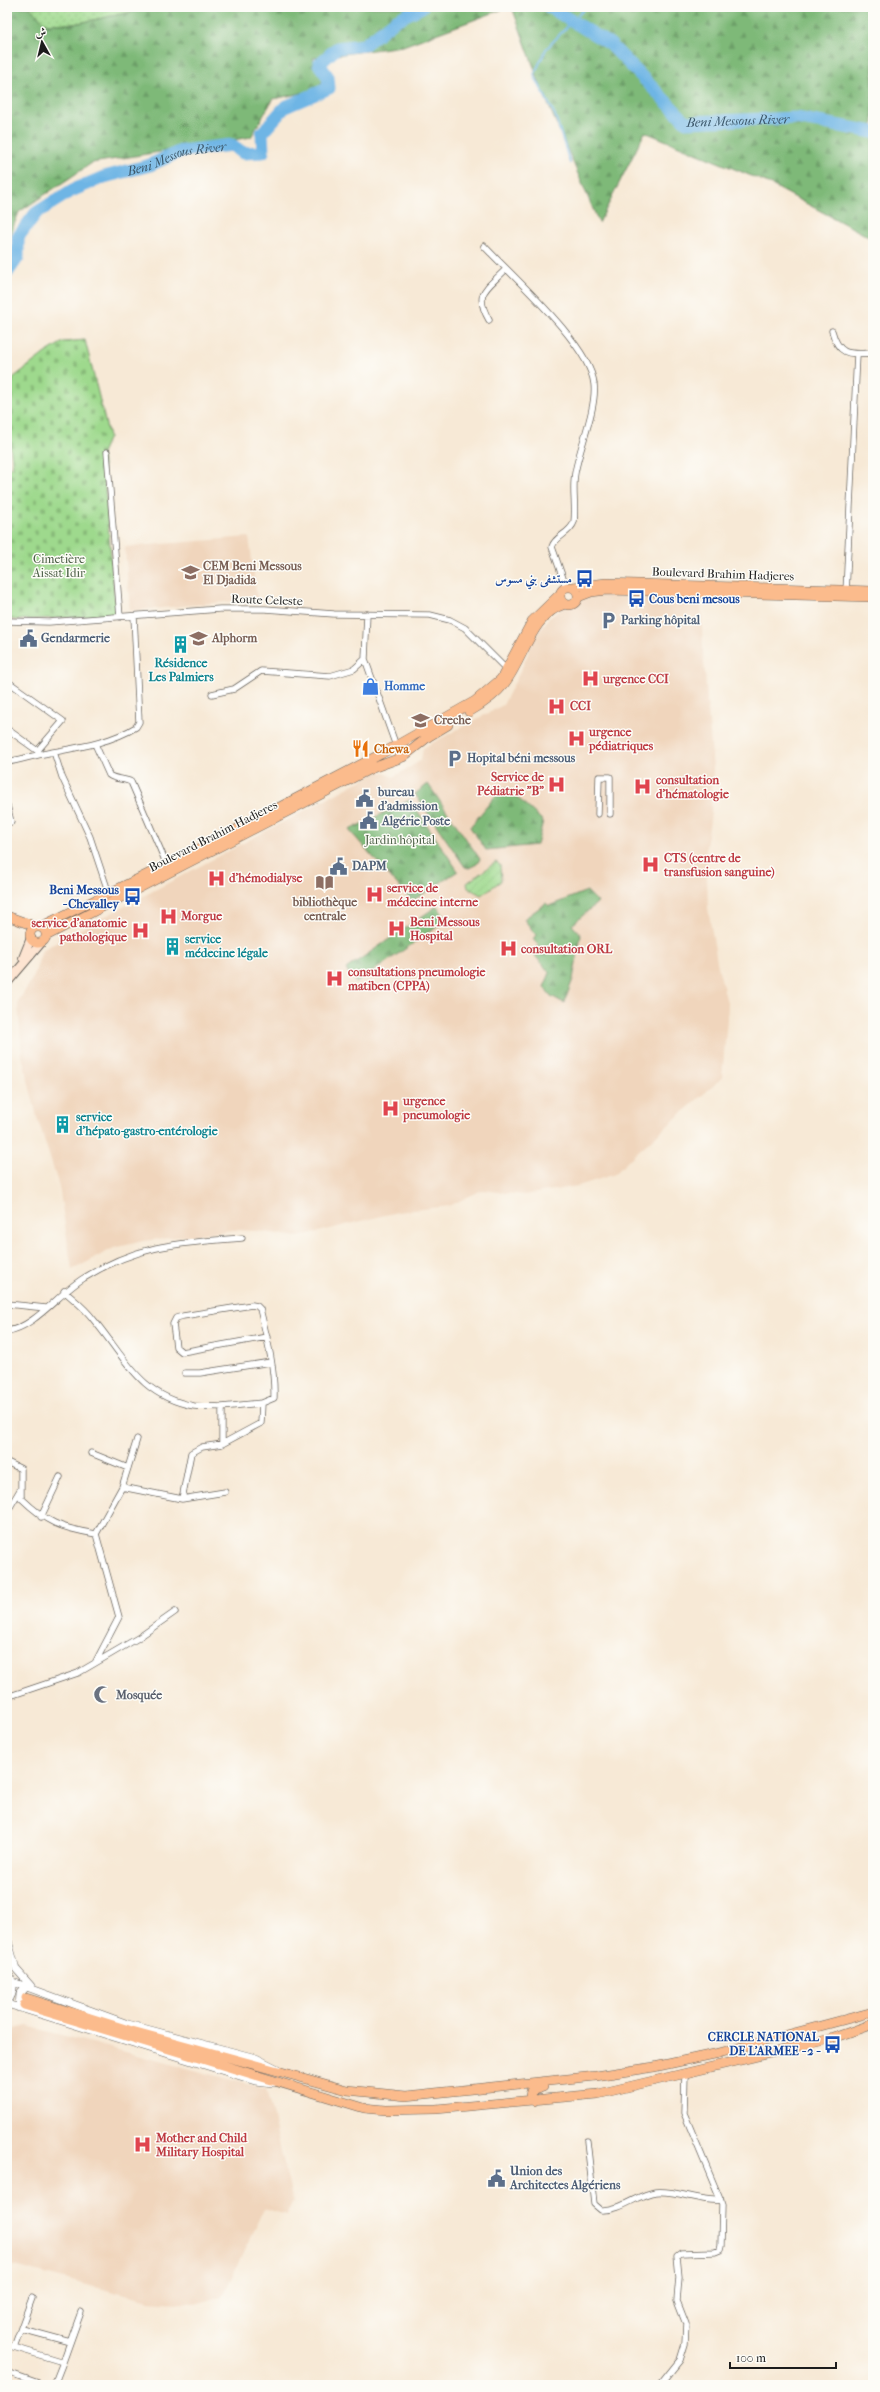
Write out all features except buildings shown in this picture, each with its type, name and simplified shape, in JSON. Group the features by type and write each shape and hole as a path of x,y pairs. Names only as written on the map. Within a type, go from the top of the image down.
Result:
{"main road":[{"name":"Boulevard Brahim Hadjeres","path":"569,587 606,583 846,593 873,591"},
{"path":"410,752 400,744 475,701 495,685 507,670 532,620 560,594 569,587 576,590 578,597"},
{"path":"560,594 560,599 565,604 573,604 578,597 591,592 607,590 846,593 873,597"},
{"name":"Boulevard Brahim Hadjeres","path":"44,939 370,769 403,758 428,737 484,704 498,692 516,666 543,617 553,609 565,604"},
{"name":"Boulevard Brahim Hadjeres","path":"35,931 167,865 400,744"},
{"path":"384,753 391,762"},
{"path":"7,916 17,919 35,931 45,930 44,939 7,983"},
{"path":"35,931 35,942 44,939"},
{"path":"18,970 35,931"},
{"path":"23,2004 357,2092 406,2096 596,2076 654,2067 719,2053 873,2012"},
{"path":"23,2004 374,2109 436,2109 598,2094 830,2039 873,2024"},
{"path":"534,2101 529,2094 534,2089 630,2076 654,2067"}],"street":[{"path":"484,246 579,348 589,366 594,385 592,401 575,473 574,522 571,528 555,541 552,547 569,587"},
{"path":"489,320 480,305 481,296 506,270"},
{"path":"832,331 836,344 840,349 848,354 873,353"},
{"path":"846,593 857,354"},
{"path":"107,452 120,617"},
{"name":"Route Celeste","path":"7,621 49,622 220,609 265,609 367,614 430,615 450,620 464,628 507,670"},
{"path":"367,614 365,659 400,744"},
{"path":"7,729 40,752 54,752 95,744 130,731 136,727 139,722 134,616"},
{"path":"212,694 234,689 261,671 330,676 354,669 365,659"},
{"path":"7,681 63,720 40,752 25,760 7,762"},
{"path":"95,744 109,775 113,778 125,779 131,782 167,865"},
{"path":"54,752 62,777 90,837 109,894"},
{"path":"598,814 599,777 604,775 610,777 610,814"},
{"path":"7,805 11,822"},
{"path":"7,1331 22,1327 64,1292 101,1268 142,1250 181,1242 242,1238"},
{"path":"64,1292 93,1318 130,1370 145,1385 165,1397 194,1406 222,1407 262,1403 274,1398 267,1337 257,1306 176,1318 173,1324 176,1347 182,1352 267,1337"},
{"path":"7,1304 46,1308"},
{"path":"185,1373 271,1362"},
{"path":"182,1499 191,1453 202,1447 222,1444 261,1422 262,1403"},
{"path":"222,1407 222,1444"},
{"path":"95,1663 119,1617 96,1534 122,1487 137,1439"},
{"path":"91,1453 128,1468"},
{"path":"7,1462 20,1469 21,1498 41,1517 80,1531 96,1534"},
{"path":"41,1517 60,1477"},
{"path":"122,1487 182,1499 225,1492"},
{"path":"7,1512 20,1490"},
{"path":"7,1697 78,1673 138,1638 175,1612"},
{"path":"7,1938 16,1969 30,1988"},
{"path":"7,1972 13,1982 13,1990 7,2003 23,2004 20,1994 30,1988"},
{"path":"13,1982 128,2024 256,2058 272,2065 283,2073"},
{"path":"660,2385 680,2360 685,2344 686,2324 676,2301 679,2278 677,2257 681,2253 715,2252 720,2250 721,2200 684,2113 685,2074"},
{"path":"587,2141 594,2204 601,2210 613,2209 648,2193 659,2192 703,2199 721,2200"},
{"path":"14,2347 22,2329 32,2298"},
{"path":"54,2385 81,2312"},
{"path":"22,2329 70,2342"},
{"path":"7,2345 63,2362"},
{"path":"7,2372 44,2385"}],"shaded area":[{"name":"CEM Beni Messous El Djadida","path":"249,537 257,599 130,611 125,547"},
{"name":"Beni Messous Hospital","path":"599,595 701,600 703,651 713,769 711,814 706,847 708,908 717,962 728,1007 722,1078 635,1154 615,1174 578,1186 524,1195 482,1190 449,1206 397,1212 298,1237 258,1231 233,1230 143,1241 114,1248 72,1270 59,1186 37,1117 22,1056 18,1002 34,976 42,950 379,771 393,777 417,763 421,760 423,748 503,705 519,674 535,637 548,619 572,601"},
{"name":"Mother and Child Military Hospital","path":"27,2026 266,2089 293,2201 286,2215 264,2208 223,2296 194,2304 148,2301 7,2264 7,2031"}],"green space":[{"path":"7,7 29,7 46,24 74,24 155,7 509,7 403,46 313,58 323,80 317,90 273,99 251,137 92,163 19,212 7,243"},
{"path":"29,7 155,8 74,24 45,24"},
{"path":"512,7 873,7 873,239 766,182 645,132 599,223 542,90"},
{"name":"Cimetière Aissat Idir","path":"85,340 109,437 102,453 116,615 18,620 7,619 7,467 13,468 7,422 9,381 45,353 63,342"},
{"path":"428,784 480,859 477,864 469,868 465,867 415,794"},
{"path":"507,788 543,821 537,845 486,850 470,827 497,794"},
{"name":"Jardin hôpital","path":"410,800 458,871 412,901 349,830"},
{"path":"496,862 500,865 501,881 481,895 468,888 467,883"},
{"path":"587,891 598,902 572,925 581,935 573,979 564,1003 551,996 544,987 550,973 531,951 539,946 533,939 536,935 524,919 546,903 549,906"},
{"path":"437,906 447,920 356,983 346,969"}],"waterway":[{"name":"Beni Messous River","path":"7,273 18,257 18,237 36,213 71,191 104,177 150,165 181,151 232,145 243,153 263,152 262,133 285,107 329,88 328,77 319,64 337,48 364,45 396,20 422,7"},
{"name":"Beni Messous River","path":"549,7 610,44 686,122 796,118 873,132"},
{"path":"570,163 555,115 534,75 546,49 586,7"}],"tunnel":[{"path":"7,1992 26,1998"}],"place":[{"name":"CEM Beni Messous El Djadida","path":"190,573"},
{"name":"مستشفى بني مسوس","path":"585,579"},
{"name":"Cous beni mesous","path":"636,599"},
{"name":"Parking hôpital","path":"608,620"},
{"name":"Gendarmerie","path":"28,638"},
{"name":"Alphorm","path":"199,638"},
{"name":"Résidence Les Palmiers","path":"181,644"},
{"name":"urgence CCI","path":"590,679"},
{"name":"Homme","path":"371,686"},
{"name":"CCI","path":"557,706"},
{"name":"Creche","path":"421,720"},
{"name":"urgence pédiatriques","path":"576,739"},
{"name":"Chewa","path":"361,749"},
{"name":"Hopital béni messous","path":"454,758"},
{"name":"Service de Pédiatrie \"B\"","path":"557,784"},
{"name":"consultation d'hématologie","path":"643,787"},
{"name":"bureau d'admission","path":"365,799"},
{"name":"Algérie Poste","path":"369,821"},
{"name":"CTS (centre de transfusion sanguine)","path":"651,865"},
{"name":"DAPM","path":"339,866"},
{"name":"d'hémodialyse","path":"216,878"},
{"name":"bibliothèque centrale","path":"325,883"},
{"name":"service de médecine interne","path":"374,895"},
{"name":"Beni Messous - Chevalley","path":"132,897"},
{"name":"Morgue","path":"168,916"},
{"name":"Beni Messous Hospital","path":"397,929"},
{"name":"service d'anatomie pathologique","path":"140,930"},
{"name":"service médecine légale","path":"172,946"},
{"name":"consultation ORL","path":"508,949"},
{"name":"consultations pneumologie matiben (CPPA)","path":"335,979"},
{"name":"urgence pneumologie","path":"390,1108"},
{"name":"service d'hépato-gastro-entérologie","path":"63,1124"},
{"name":"Mosquée","path":"103,1695"},
{"name":"CERCLE NATIONAL DE L'ARMEE - 2 -","path":"832,2044"},
{"name":"Mother and Child Military Hospital","path":"143,2145"},
{"name":"Union des Architectes Algériens","path":"497,2178"}]}
